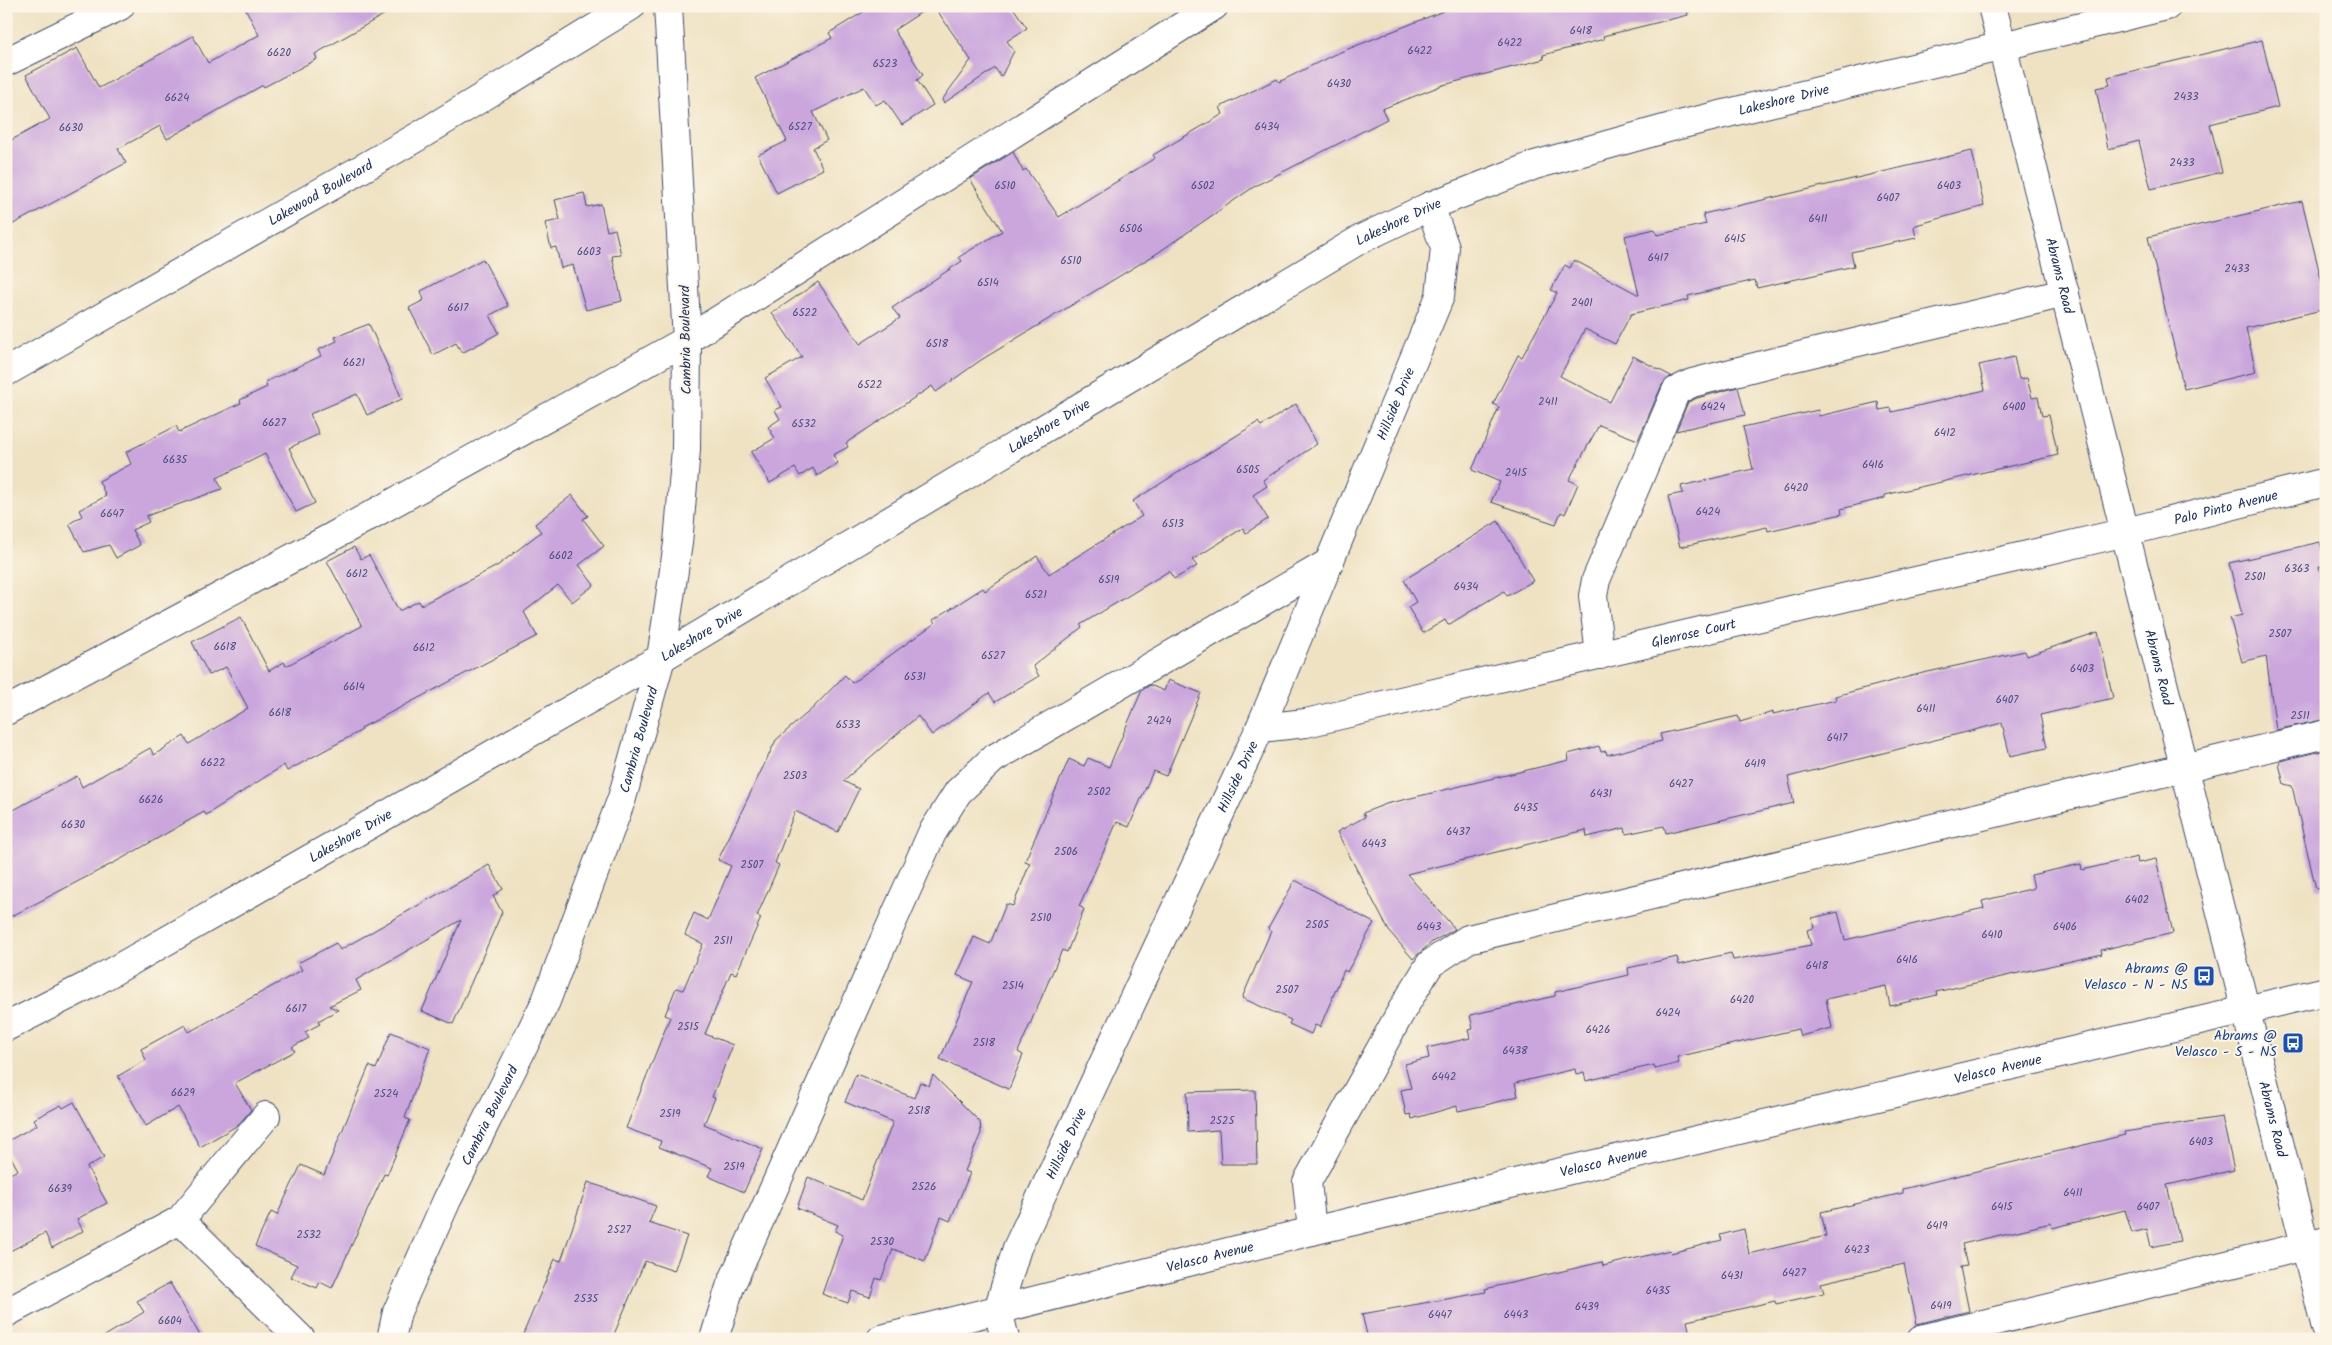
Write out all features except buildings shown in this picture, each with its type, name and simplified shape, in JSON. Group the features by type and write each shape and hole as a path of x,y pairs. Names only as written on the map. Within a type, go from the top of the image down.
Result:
{"street":[{"path":"6,62 120,6"},
{"name":"Lakewood Boulevard","path":"6,372 420,136 631,6"},
{"name":"Cambria Boulevard","path":"391,1339 397,1312 447,1200 546,1001 622,798 661,658 678,542 686,449 687,340 668,6"},
{"path":"6,711 328,539 687,340 1214,6"},
{"name":"Abrams Road","path":"1992,6 2246,1011 2315,1243 2326,1328"},
{"name":"Lakeshore Drive","path":"6,1027 89,985 661,658 1359,240 1430,206 1535,165 1675,126 2167,6"},
{"name":"Hillside Drive","path":"998,1310 1017,1248 1260,728 1440,296 1445,248 1430,206"},
{"path":"1600,655 1593,596 1596,580 1676,391 1692,383 2064,293"},
{"name":"Palo Pinto Avenue","path":"2126,532 2326,482"},
{"name":"Glenrose Court","path":"1260,728 1306,723 2126,532"},
{"path":"714,1339 730,1287 932,832 958,792 993,759 1330,562"},
{"path":"1312,1231 1307,1182 1402,1010 1430,964 1468,939 2326,734"},
{"name":"Velasco Avenue","path":"881,1339 1312,1231 2326,991"},
{"path":"6,1312 180,1220 266,1116"},
{"path":"180,1220 301,1339"},
{"path":"1921,1339 2315,1243"},
{"path":"998,1310 1005,1339"}],"place":[{"name":"Abrams @ Velasco - N - NS","path":"2204,976"},
{"name":"Abrams @ Velasco - S - NS","path":"2293,1043"}]}
